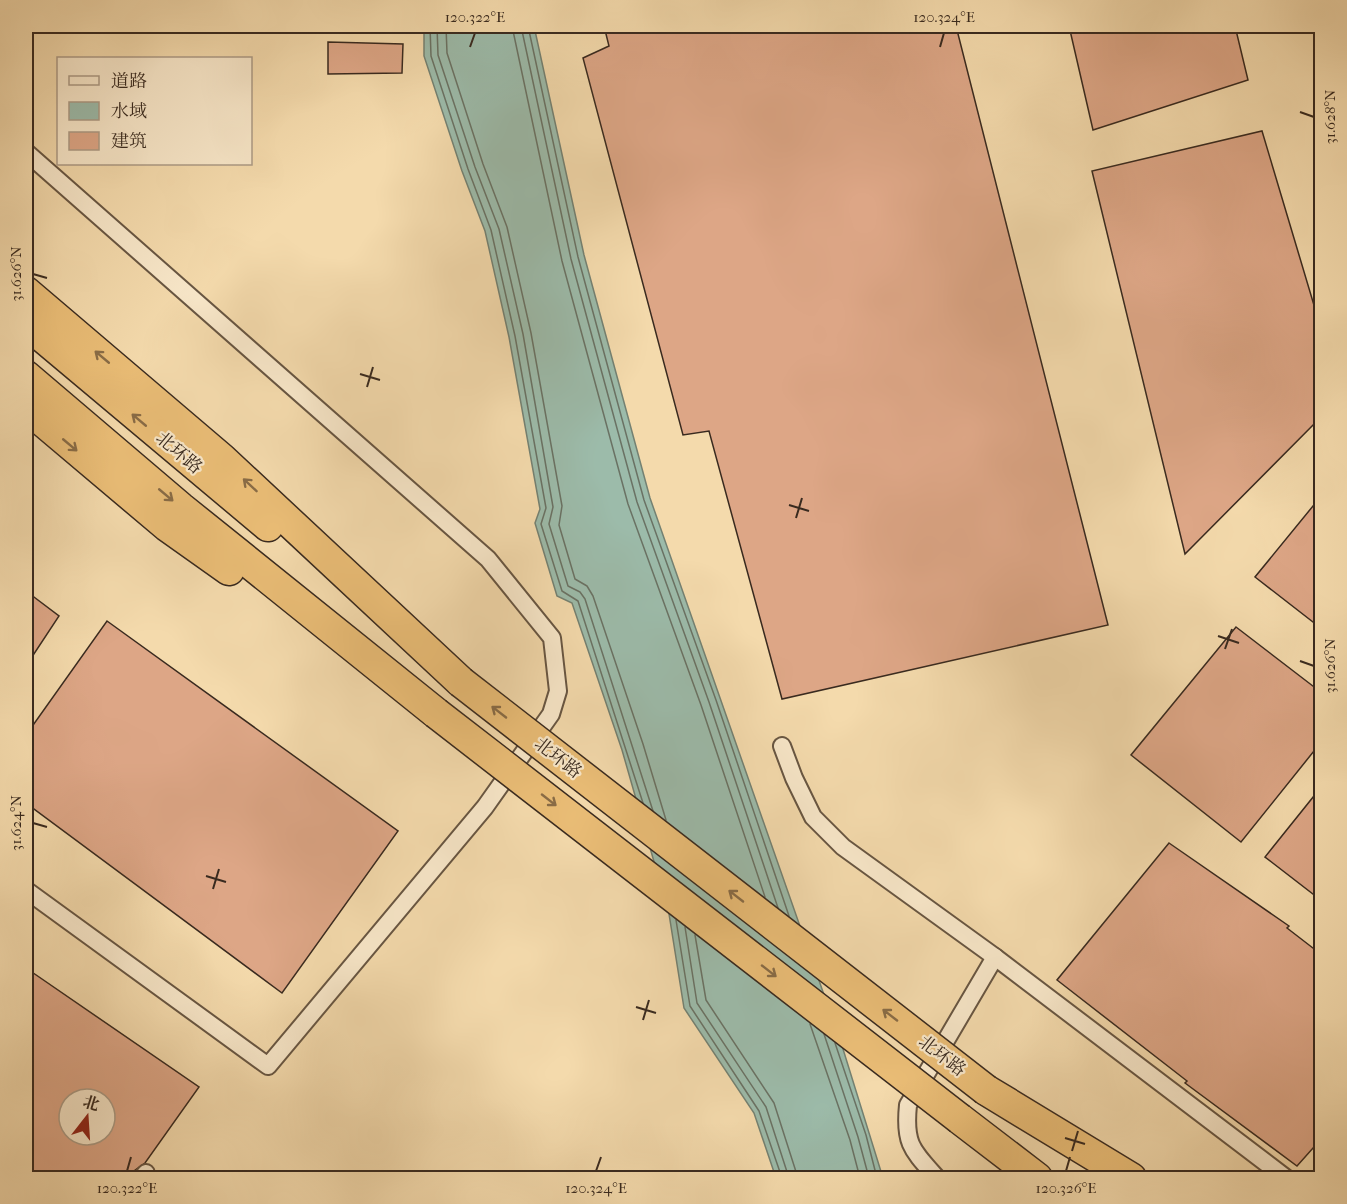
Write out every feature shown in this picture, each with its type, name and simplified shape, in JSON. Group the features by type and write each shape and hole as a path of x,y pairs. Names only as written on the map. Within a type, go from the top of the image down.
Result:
{"highway":[{"path":"26,292 222,459 461,682"},
{"name":"北环路","path":"26,323 207,477 461,682 1102,1179"},
{"path":"26,376 182,508 436,713 1037,1179"},
{"path":"26,407 166,526 436,713"},
{"path":"986,1090 1131,1179"},
{"path":"960,1119 1023,1179"}],"street":[{"path":"26,152 488,559 552,638 558,691 551,714 485,807 268,1066 26,890"},
{"path":"782,746 794,778 813,817 843,847 995,957 1286,1179"},
{"path":"937,1179 918,1157 905,1133 908,1105 995,957"}],"water":[{"path":"424,26 534,26 584,255 650,498 843,1049 883,1178 776,1178 754,1113 684,1008 669,914 622,750 572,603 557,596 535,523 540,509 509,337 485,231 462,171 424,56"}],"building":[{"path":"604,26 956,26 1108,625 782,699 709,431 683,435 583,58 609,46"},
{"path":"1069,26 1235,26 1248,80 1093,130"},
{"path":"328,42 403,44 402,73 328,74"},
{"path":"1262,131 1322,332 1322,416 1185,554 1092,171"},
{"path":"1322,495 1322,629 1255,577"},
{"path":"26,591 59,616 26,666"},
{"path":"107,621 398,831 282,993 26,803 26,735"},
{"path":"1236,627 1322,693 1322,741 1241,842 1131,755"},
{"path":"1322,786 1322,901 1265,857"},
{"path":"1169,843 1289,926 1287,928 1322,955 1322,1138 1297,1166 1185,1083 1187,1081 1057,980"},
{"path":"26,968 199,1087 145,1163 134,1171 132,1179 26,1179"}]}
